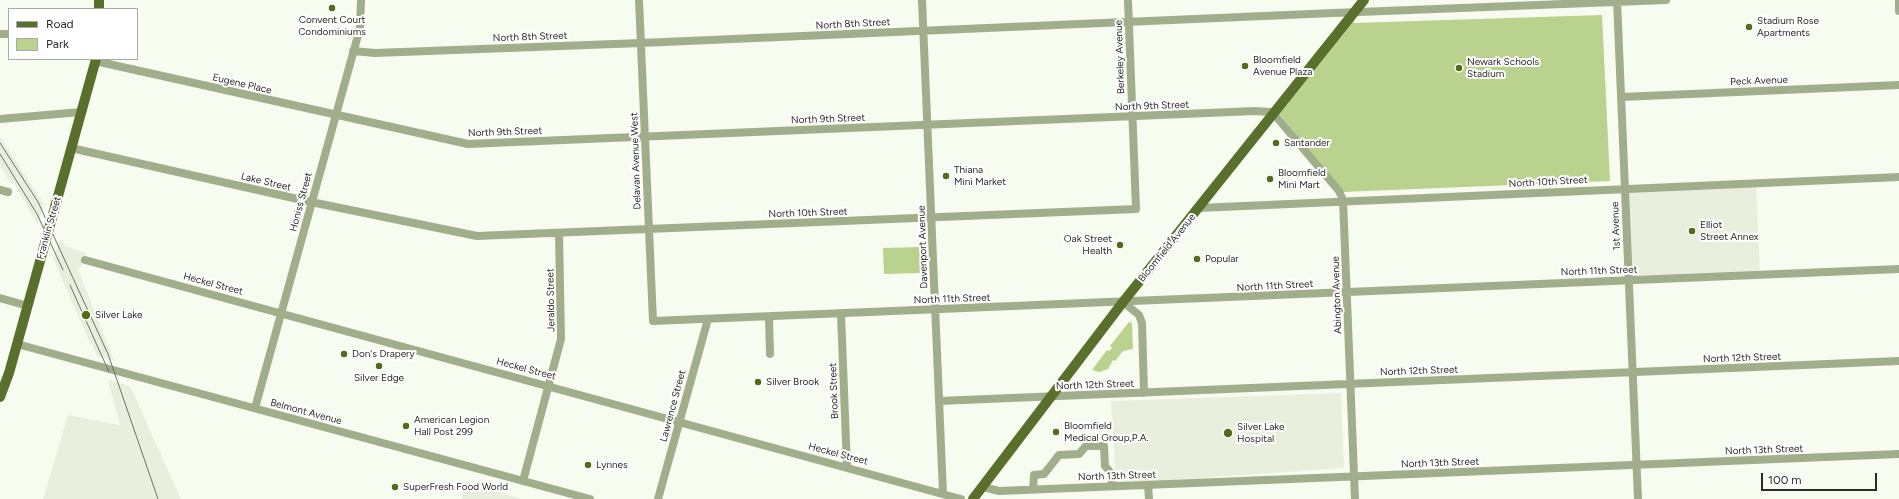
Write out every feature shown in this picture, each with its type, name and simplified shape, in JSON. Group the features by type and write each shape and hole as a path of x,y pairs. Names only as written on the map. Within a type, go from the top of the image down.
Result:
{"main road":[{"name":"Bloomfield Avenue","path":"973,499 1049,397 1123,302 1364,0"},
{"name":"Franklin Street","path":"0,397 28,306 95,60"}],"street":[{"name":"Honiss Street","path":"255,408 361,21 361,0"},
{"name":"Delavan Avenue West","path":"639,0 653,321"},
{"name":"Davenport Avenue","path":"922,0 943,493"},
{"name":"Berkeley Avenue","path":"1128,0 1136,209"},
{"name":"North 8th Street","path":"353,50 375,53 641,43 1666,0"},
{"path":"1899,0 1899,11"},
{"name":"1st Avenue","path":"1617,1 1638,499"},
{"name":"Eugene Place","path":"95,60 384,127"},
{"name":"Peck Avenue","path":"1621,97 1899,85"},
{"name":"North 9th Street","path":"384,127 468,144 1255,111 1266,111 1274,114"},
{"path":"0,119 81,112"},
{"path":"1274,114 1340,193 1344,201"},
{"name":"Lake Street","path":"71,148 469,236 481,236"},
{"name":"North 10th Street","path":"1199,208 1899,176"},
{"path":"0,190 8,192"},
{"name":"Abington Avenue","path":"1344,201 1355,499"},
{"name":"North 10th Street","path":"481,236 1136,209"},
{"name":"Jeraldo Street","path":"523,481 562,334 559,233"},
{"name":"Heckel Street","path":"85,260 680,421 961,499"},
{"name":"North 11th Street","path":"653,321 1899,269"},
{"path":"0,298 28,306"},
{"path":"1123,302 1139,315 1142,323 1144,393"},
{"name":"Brook Street","path":"841,314 847,467"},
{"path":"769,317 770,354"},
{"name":"Lawrence Street","path":"658,499 708,319"},
{"name":"Belmont Avenue","path":"17,344 590,499"},
{"name":"North 12th Street","path":"939,401 1899,361"},
{"path":"1033,489 1034,475 1044,474 1059,455 1079,454 1086,446 1104,446 1105,466 1110,474 1112,486"},
{"name":"North 13th Street","path":"983,486 999,491 1899,454"},
{"path":"1148,485 1149,499"}],"shaded area":[{"path":"0,137 44,204 38,225 14,183 11,183 0,166"},
{"name":"Elliot Street Annex","path":"1756,185 1760,273 1628,279 1626,190"},
{"path":"60,240 65,246 86,253 81,268 77,267 114,361 97,356 92,344 91,345 53,259"},
{"path":"108,380 130,386 181,499 43,499 68,415 120,425"},
{"name":"Silver Lake Hospital","path":"1341,393 1344,468 1116,484 1111,401"},
{"path":"466,482 492,490 521,499 462,499"}],"green space":[{"name":"Newark Schools Stadium","path":"1353,14 1354,23 1602,15 1610,181 1343,192 1279,113"},
{"path":"920,247 920,273 884,274 883,248"},
{"path":"1129,322 1132,323 1133,349 1123,351 1115,361 1113,360 1108,369 1099,372 1092,370 1107,350 1109,351 1112,348 1110,346"}],"tram line":[{"path":"0,143 38,202 108,354 158,499"},
{"path":"0,154 37,214 63,270"},
{"path":"70,285 109,372"}],"place":[{"name":"Convent Court Condominiums","path":"332,8"},
{"name":"Stadium Rose Apartments","path":"1749,27"},
{"name":"Bloomfield Avenue Plaza","path":"1245,66"},
{"name":"Newark Schools Stadium","path":"1459,68"},
{"name":"Santander","path":"1276,143"},
{"name":"Thiana Mini Market","path":"946,176"},
{"name":"Bloomfield Mini Mart","path":"1270,179"},
{"name":"Elliot Street Annex","path":"1692,231"},
{"name":"Oak Street Health","path":"1120,245"},
{"name":"Popular","path":"1197,259"},
{"name":"Silver Lake","path":"86,315"},
{"name":"Don's Drapery","path":"344,354"},
{"name":"Silver Edge","path":"379,366"},
{"name":"Silver Brook","path":"758,382"},
{"name":"American Legion Hall Post 299","path":"406,426"},
{"name":"Bloomfield Medical Group,P.A.","path":"1056,432"},
{"name":"Silver Lake Hospital","path":"1228,433"},
{"name":"Lynnes","path":"588,465"},
{"name":"SuperFresh Food World","path":"395,487"}]}
